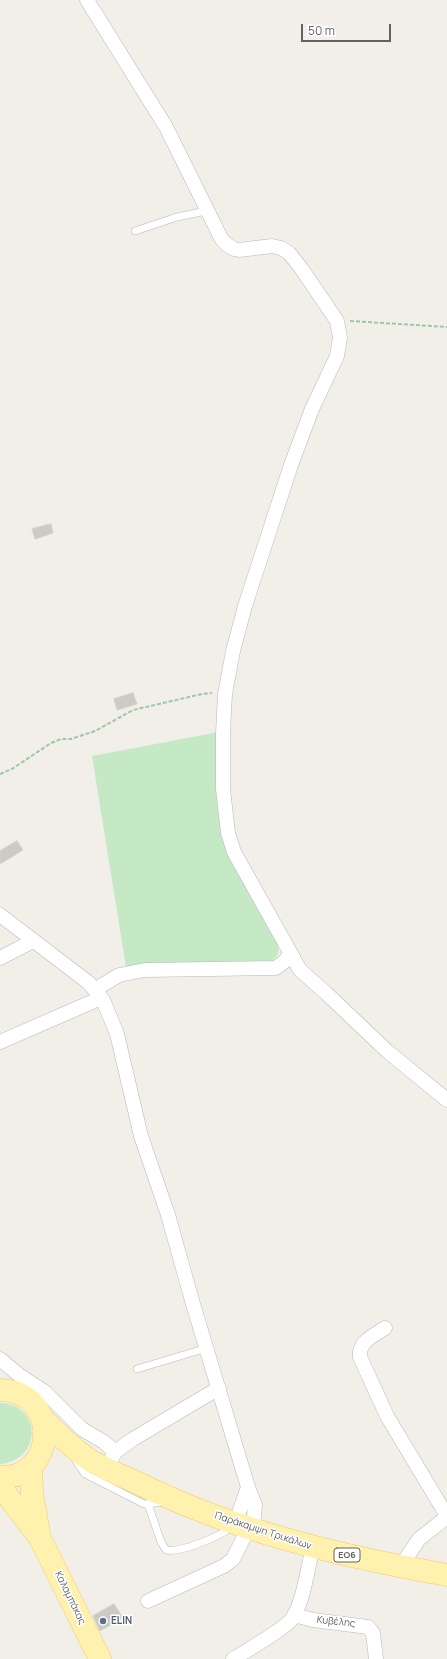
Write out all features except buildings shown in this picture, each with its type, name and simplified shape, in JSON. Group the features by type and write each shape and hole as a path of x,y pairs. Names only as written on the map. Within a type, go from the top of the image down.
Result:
{"main road":[{"name":"ΕΟ6","path":"3,1388 19,1394 29,1400 43,1419"},
{"name":"Παράκαμψη Τρικάλων","path":"43,1419 54,1431 96,1459 174,1501 242,1527 312,1547 447,1575"},
{"path":"34,1463 44,1443 45,1431 43,1419"},
{"name":"Παράκαμψη Τρικάλων","path":"34,1463 52,1455 96,1459"},
{"name":"ΕΟ6","path":"0,1477 15,1475 34,1463"},
{"name":"Καλαμπάκας","path":"34,1463 34,1508 40,1538 100,1659"},
{"name":"Καλαμπάκας","path":"0,1486 7,1505 40,1538"}],"street":[{"path":"87,0 162,121 221,238 231,248 239,250 276,246 289,253 302,268 337,321 340,338 337,356 312,409 291,465 238,629 229,670 225,694 222,759 228,833 234,852 300,970 386,1051 447,1100"},
{"path":"0,915 101,992 116,1034 141,1136 168,1216 248,1487 240,1544 233,1559 229,1563 148,1601"},
{"path":"0,958 33,941"},
{"path":"276,968 285,961 290,954"},
{"path":"0,1042 101,992 119,975 145,970 276,968 300,970"},
{"path":"384,1328 362,1344 360,1348 360,1357 387,1416 447,1517 432,1527 419,1539 401,1566"},
{"path":"0,1359 45,1392 82,1430 104,1442 96,1459"},
{"path":"96,1459 219,1388"},
{"path":"233,1659 279,1630 294,1615 304,1584 312,1547"},
{"name":"Κυβέλης","path":"294,1615 313,1620 368,1627 373,1633 376,1659"}],"lane":[{"path":"135,231 177,217 206,210"},
{"path":"138,1369 207,1348"},
{"path":"96,1459 84,1474 144,1504 174,1501"},
{"path":"148,1504 161,1542 166,1550 178,1550 242,1527"}],"path":[{"path":"337,321 389,322 447,327"},
{"path":"0,774 12,769 51,743 61,739 72,739 95,731 133,710 202,694 225,694"}],"green space":[{"path":"219,732 219,806 277,942 278,953 272,962 126,967 92,756"},
{"path":"0,1403 14,1406 24,1412 30,1422 32,1432 30,1443 24,1453 14,1460 0,1464"}],"place":[{"name":"ELIN","path":"103,1621"}]}
